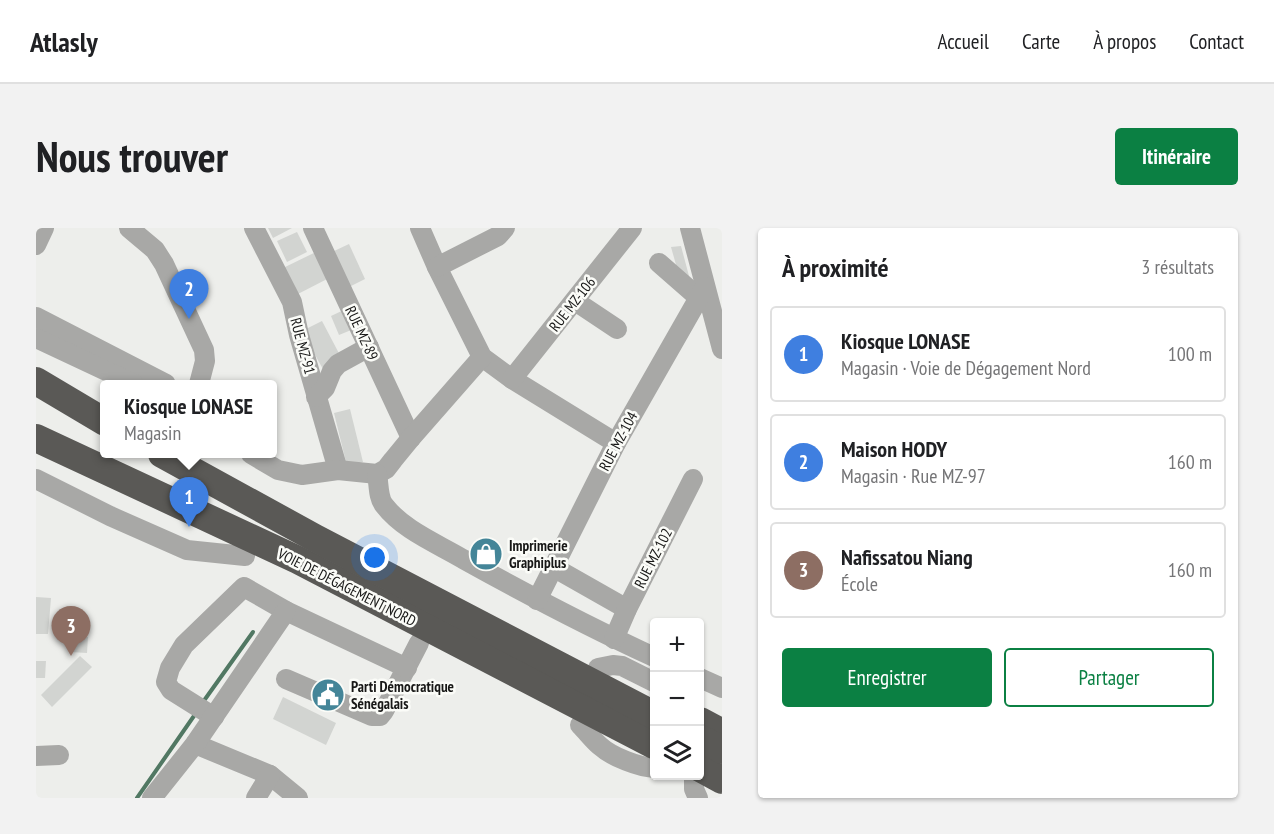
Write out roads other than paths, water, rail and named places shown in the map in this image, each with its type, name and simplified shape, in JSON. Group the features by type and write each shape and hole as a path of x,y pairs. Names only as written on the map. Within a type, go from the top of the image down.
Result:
{"highway":[{"path":"36,381 100,418"},
{"name":"VOIE DE DÉGAGEMENT NORD","path":"36,438 298,560 650,743"},
{"name":"VOIE DE DÉGAGEMENT NORD","path":"171,458 315,538 650,713"},
{"path":"195,458 650,695"},
{"path":"183,506 221,540 244,556 413,656 580,725 650,761"},
{"path":"704,778 722,780"}],"street":[{"path":"36,245 44,228"},
{"name":"RUE MZ-91","path":"254,228 292,302 299,335 338,470"},
{"name":"RUE MZ-89","path":"313,228 411,438"},
{"path":"420,228 482,357 616,443"},
{"name":"RUE MZ-106","path":"513,379 632,228"},
{"path":"690,228 702,292 722,349"},
{"path":"137,230 164,264 204,350 205,361 200,380"},
{"path":"437,267 499,231"},
{"path":"659,263 702,292"},
{"name":"RUE MZ-104","path":"537,600 616,443 702,292"},
{"path":"575,300 617,329"},
{"path":"36,317 158,380"},
{"path":"36,338 126,380"},
{"path":"316,397 328,383 332,371 338,364 369,347"},
{"path":"259,458 278,470 302,475 338,470 377,474 386,469 482,357"},
{"path":"377,474 382,502 388,511 408,527 537,600 650,655"},
{"path":"36,479 110,516 187,550 244,556"},
{"name":"RUE MZ-102","path":"614,639 693,479"},
{"path":"554,567 627,609"},
{"path":"205,711 171,690 166,682 170,668 184,645 244,587 286,611 413,656 380,716 372,717 286,679"},
{"path":"152,798 195,744 205,711 286,611"},
{"path":"598,668 613,664 622,666 650,680"},
{"path":"704,680 722,688"},
{"path":"580,725 602,748 621,758 650,768"},
{"path":"704,754 712,734"},
{"path":"195,744 270,775 298,798"},
{"path":"36,756 59,755"},
{"path":"256,798 270,775"}],"waterway":[{"path":"203,702 253,632"},
{"path":"137,798 196,713"}],"place":[{"name":"Maison HODY","path":"189,319"},
{"name":"Kiosque LONASE","path":"189,527"},
{"name":"Imprimerie Graphiplus","path":"486,554"},
{"name":"Nafissatou Niang","path":"71,656"},
{"name":"Parti Démocratique Sénégalais","path":"328,695"}]}
